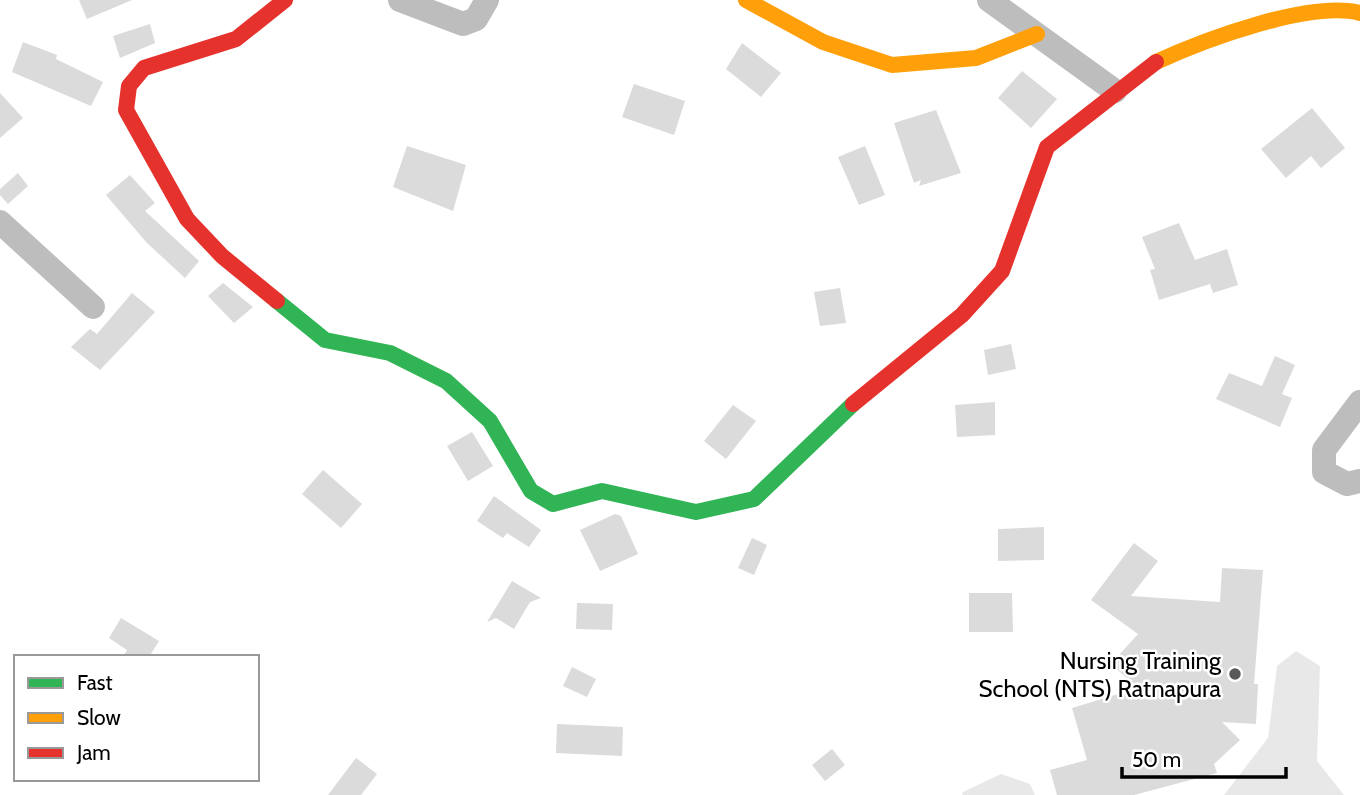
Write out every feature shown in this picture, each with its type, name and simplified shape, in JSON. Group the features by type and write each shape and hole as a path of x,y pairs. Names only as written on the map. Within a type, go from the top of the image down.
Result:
{"street":[{"path":"285,0 236,39 144,68 129,86 126,110 187,219 222,256 326,340 390,353 446,381 489,421 531,491 553,504 602,491 696,512 754,499 859,398 962,314 1002,271 1046,147 1115,91 1152,64 1253,18 1305,3 1351,7 1360,13"},
{"path":"400,0 463,24 476,19 487,0"},
{"path":"746,0 823,42 892,65 976,58 1037,34"},
{"path":"989,0 1115,91"},
{"path":"0,222 93,307"},
{"path":"1360,402 1324,450 1324,472 1347,484 1360,481"}],"shaded area":[{"path":"1296,651 1320,666 1317,761 1344,795 1224,795 1268,738 1277,666"},
{"path":"1001,774 1030,784 1035,795 962,795 963,792"}],"building":[{"path":"79,0 132,0 87,19"},
{"path":"150,24 155,43 120,58 113,36"},
{"path":"23,42 57,55 56,59 103,82 91,106 12,72"},
{"path":"742,43 781,73 761,97 726,69"},
{"path":"1022,71 1057,99 1031,128 998,98"},
{"path":"634,84 685,101 674,135 622,117"},
{"path":"0,93 23,118 0,138"},
{"path":"1312,108 1345,148 1321,168 1311,156 1286,178 1261,149"},
{"path":"936,110 961,173 919,186 921,180 914,183 894,123"},
{"path":"407,146 466,165 453,211 393,187"},
{"path":"865,146 885,195 859,205 838,157"},
{"path":"18,173 28,186 8,204 0,195 0,189"},
{"path":"130,175 155,203 145,211 199,261 185,278 147,243 106,195"},
{"path":"1179,223 1195,260 1227,249 1238,285 1213,293 1210,284 1159,300 1150,270 1155,269 1142,237"},
{"path":"223,283 253,307 234,323 208,296"},
{"path":"840,288 846,323 820,326 814,292"},
{"path":"132,293 155,312 100,370 71,347 90,329 97,334"},
{"path":"1011,344 1016,369 988,375 984,350"},
{"path":"1275,356 1295,365 1282,394 1292,398 1280,427 1216,399 1229,373 1262,386"},
{"path":"995,402 995,435 957,437 955,405"},
{"path":"733,405 756,421 726,459 704,441"},
{"path":"472,432 493,466 468,481 447,446"},
{"path":"323,470 362,504 341,528 302,494"},
{"path":"494,496 541,530 529,547 507,533 503,538 477,521"},
{"path":"615,514 621,516 638,554 600,571 580,530"},
{"path":"1044,527 1044,560 998,561 998,529"},
{"path":"752,538 767,545 754,575 738,568"},
{"path":"1134,543 1158,561 1131,596 1220,602 1222,568 1263,570 1254,684 1258,684 1256,724 1222,722 1240,740 1214,764 1217,773 1134,795 1057,795 1050,770 1087,760 1072,708 1138,688 1111,664 1138,634 1091,600"},
{"path":"512,581 541,598 530,602 514,629 496,618 487,622"},
{"path":"969,593 1012,593 1013,632 969,632"},
{"path":"577,603 613,604 612,630 576,629"},
{"path":"121,618 159,641 150,655 124,655 127,650 109,638"},
{"path":"572,667 596,679 587,697 563,686"},
{"path":"557,724 623,727 622,756 556,753"},
{"path":"832,749 845,765 825,781 812,765"},
{"path":"356,758 377,774 361,795 328,795"}],"traffic: fast":[{"path":"277,301 325,340 390,353 446,381 490,421 531,491 553,504 602,491 696,512 754,499 853,404"}],"traffic: slow":[{"path":"746,0 823,42 892,65 976,58 1037,34"},
{"path":"1156,62 1228,33 1286,17 1339,10 1360,13"}],"traffic: jam":[{"path":"277,301 222,256 187,219 126,110 129,86 144,68 236,39 285,0"},
{"path":"853,404 962,315 1002,271 1047,147 1156,62"}],"place":[{"name":"Nursing Training School (NTS) Ratnapura","path":"1235,674"}]}
